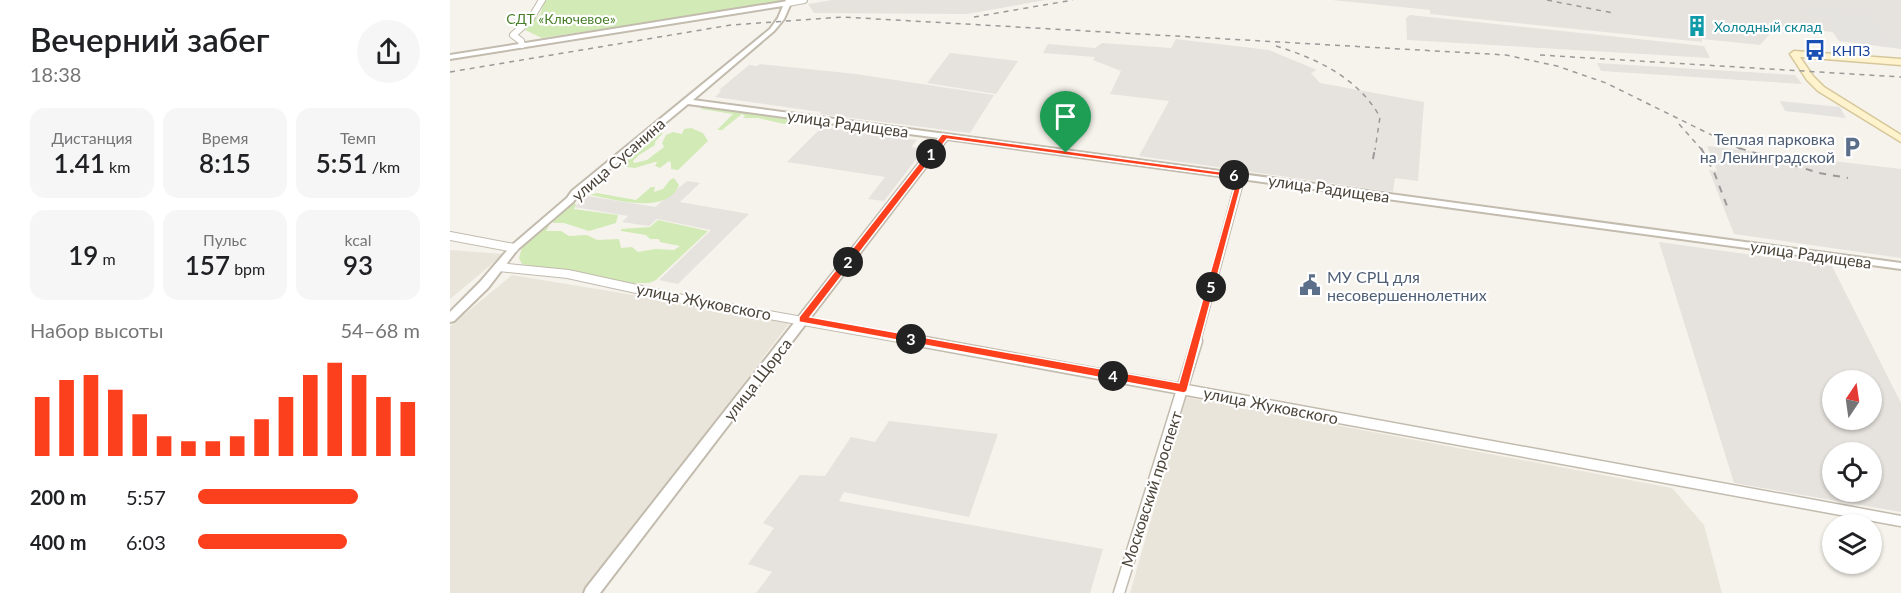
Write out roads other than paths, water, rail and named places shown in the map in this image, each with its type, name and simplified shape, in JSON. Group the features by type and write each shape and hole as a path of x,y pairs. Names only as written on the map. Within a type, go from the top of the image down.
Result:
{"main road":[{"path":"1901,62 1794,54 1810,78 1821,89 1901,139"}],"street":[{"path":"522,45 521,41 513,35 529,22 542,0"},
{"path":"450,57 804,0"},
{"name":"улица Сусанина","path":"450,318 484,285 514,248 570,200 575,193 772,30 781,19 788,1"},
{"name":"улица Радищева","path":"686,100 1901,266"},
{"name":"улица Щорса","path":"591,593 945,136"},
{"name":"Московский проспект","path":"1119,593 1184,388 1241,176"},
{"path":"450,236 514,248"},
{"name":"улица Жуковского","path":"499,267 522,267 581,276 660,291 696,302 803,319 1184,388 1901,521"}],"railway":[{"path":"974,17 1073,0"},
{"path":"1547,0 1613,13"},
{"path":"450,72 731,25 843,17 1506,55 1557,66 1606,83 1742,150"},
{"path":"1276,46 1322,64 1360,91 1380,117 1375,150"},
{"path":"1540,55 1901,77"},
{"path":"1679,124 1702,150"},
{"path":"1373,159 1375,148"},
{"path":"1701,148 1714,172 1727,206"},
{"path":"1739,148 1819,173 1848,178"}],"place":[{"name":"Холодный склад","path":"1697,26"},
{"name":"КНПЗ","path":"1815,50"},
{"name":"Теплая парковка на Ленинградской","path":"1852,147"},
{"name":"МУ СРЦ для несовершеннолетних","path":"1310,285"}],"park label":[{"name":"СДТ «Ключевое»","path":"561,18"}]}
